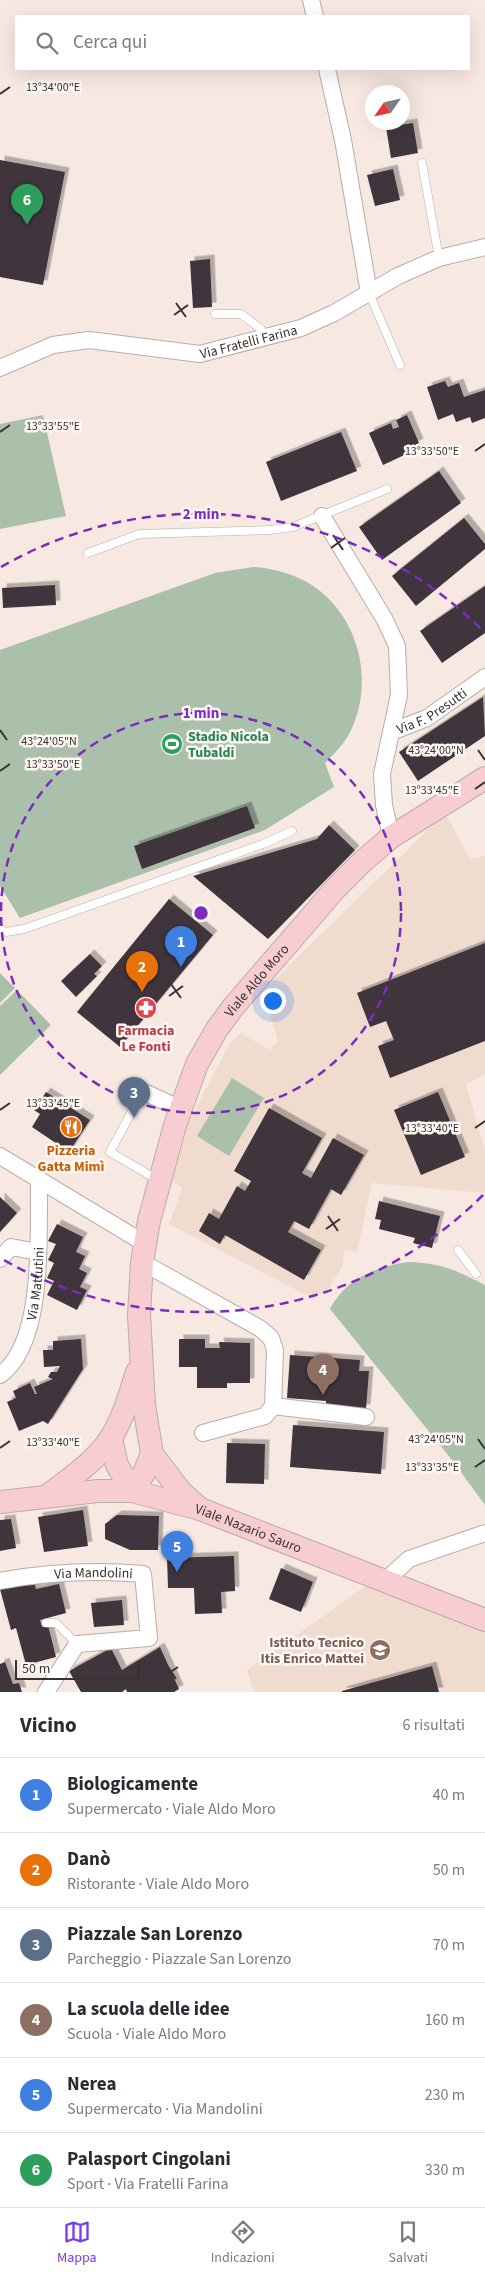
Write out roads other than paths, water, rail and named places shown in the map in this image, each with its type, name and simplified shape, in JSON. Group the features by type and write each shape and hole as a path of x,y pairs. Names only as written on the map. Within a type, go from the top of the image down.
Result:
{"street":[{"path":"312,0 315,15"},
{"path":"327,70 343,140 369,293"},
{"name":"Via Fratelli Farina","path":"0,368 53,345 89,340 200,354 301,328 334,313 398,276 439,258 485,247"},
{"path":"322,516 385,620 397,646 399,695 391,732"},
{"name":"Via F. Presutti","path":"392,837 384,805 382,774 391,732 427,718 485,677"},
{"name":"Viale Aldo Moro","path":"200,1509 180,1492 152,1454 144,1405 139,1315 143,1253 180,1109 197,1064 206,1047 234,1006 335,889 392,837 485,778"},
{"path":"144,1092 180,1109"},
{"path":"0,1156 143,1253 261,1328 271,1338 275,1350 274,1406 265,1416 203,1433"},
{"name":"Via Mattutini","path":"0,1375 13,1363 21,1350 32,1316 38,1252 38,1181"},
{"path":"0,1258 11,1248 38,1252"},
{"name":"Viale Aldo Moro","path":"47,1496 85,1466 111,1438 126,1408 141,1359"},
{"path":"274,1406 366,1417"},
{"path":"111,1438 117,1465 132,1491 144,1473 152,1454"},
{"name":"Viale Nazario Sauro","path":"0,1502 98,1491 132,1491 200,1509 485,1620"},
{"path":"385,1581 409,1559 468,1537 485,1533"},
{"name":"Via Mandolini","path":"0,1581 28,1576 100,1570 143,1574 149,1638 77,1644"},
{"path":"46,1692 77,1644"}],"lane":[{"path":"422,163 439,258"},
{"path":"369,293 400,365"},
{"path":"215,314 241,314 261,328 262,338"},
{"path":"88,554 139,534 270,530 293,527 387,489"},
{"path":"0,929 6,932 24,929 254,847 292,831"},
{"path":"144,1092 143,1090 110,1152 160,1181"},
{"path":"458,1250 473,1272 485,1277"},
{"path":"46,1623 56,1624 77,1644"}],"place":[{"name":"Palasport Cingolani","path":"27,225"},
{"name":"Stadio Nicola Tubaldi","path":"172,744"},
{"name":"Biologicamente","path":"181,967"},
{"name":"Danò","path":"142,992"},
{"name":"Farmacia Le Fonti","path":"146,1008"},
{"name":"Piazzale San Lorenzo","path":"134,1118"},
{"name":"Pizzeria Gatta Mimì","path":"71,1127"},
{"name":"La scuola delle idee","path":"323,1395"},
{"name":"Nerea","path":"177,1572"},
{"name":"Istituto Tecnico Itis Enrico Mattei","path":"380,1650"}]}
